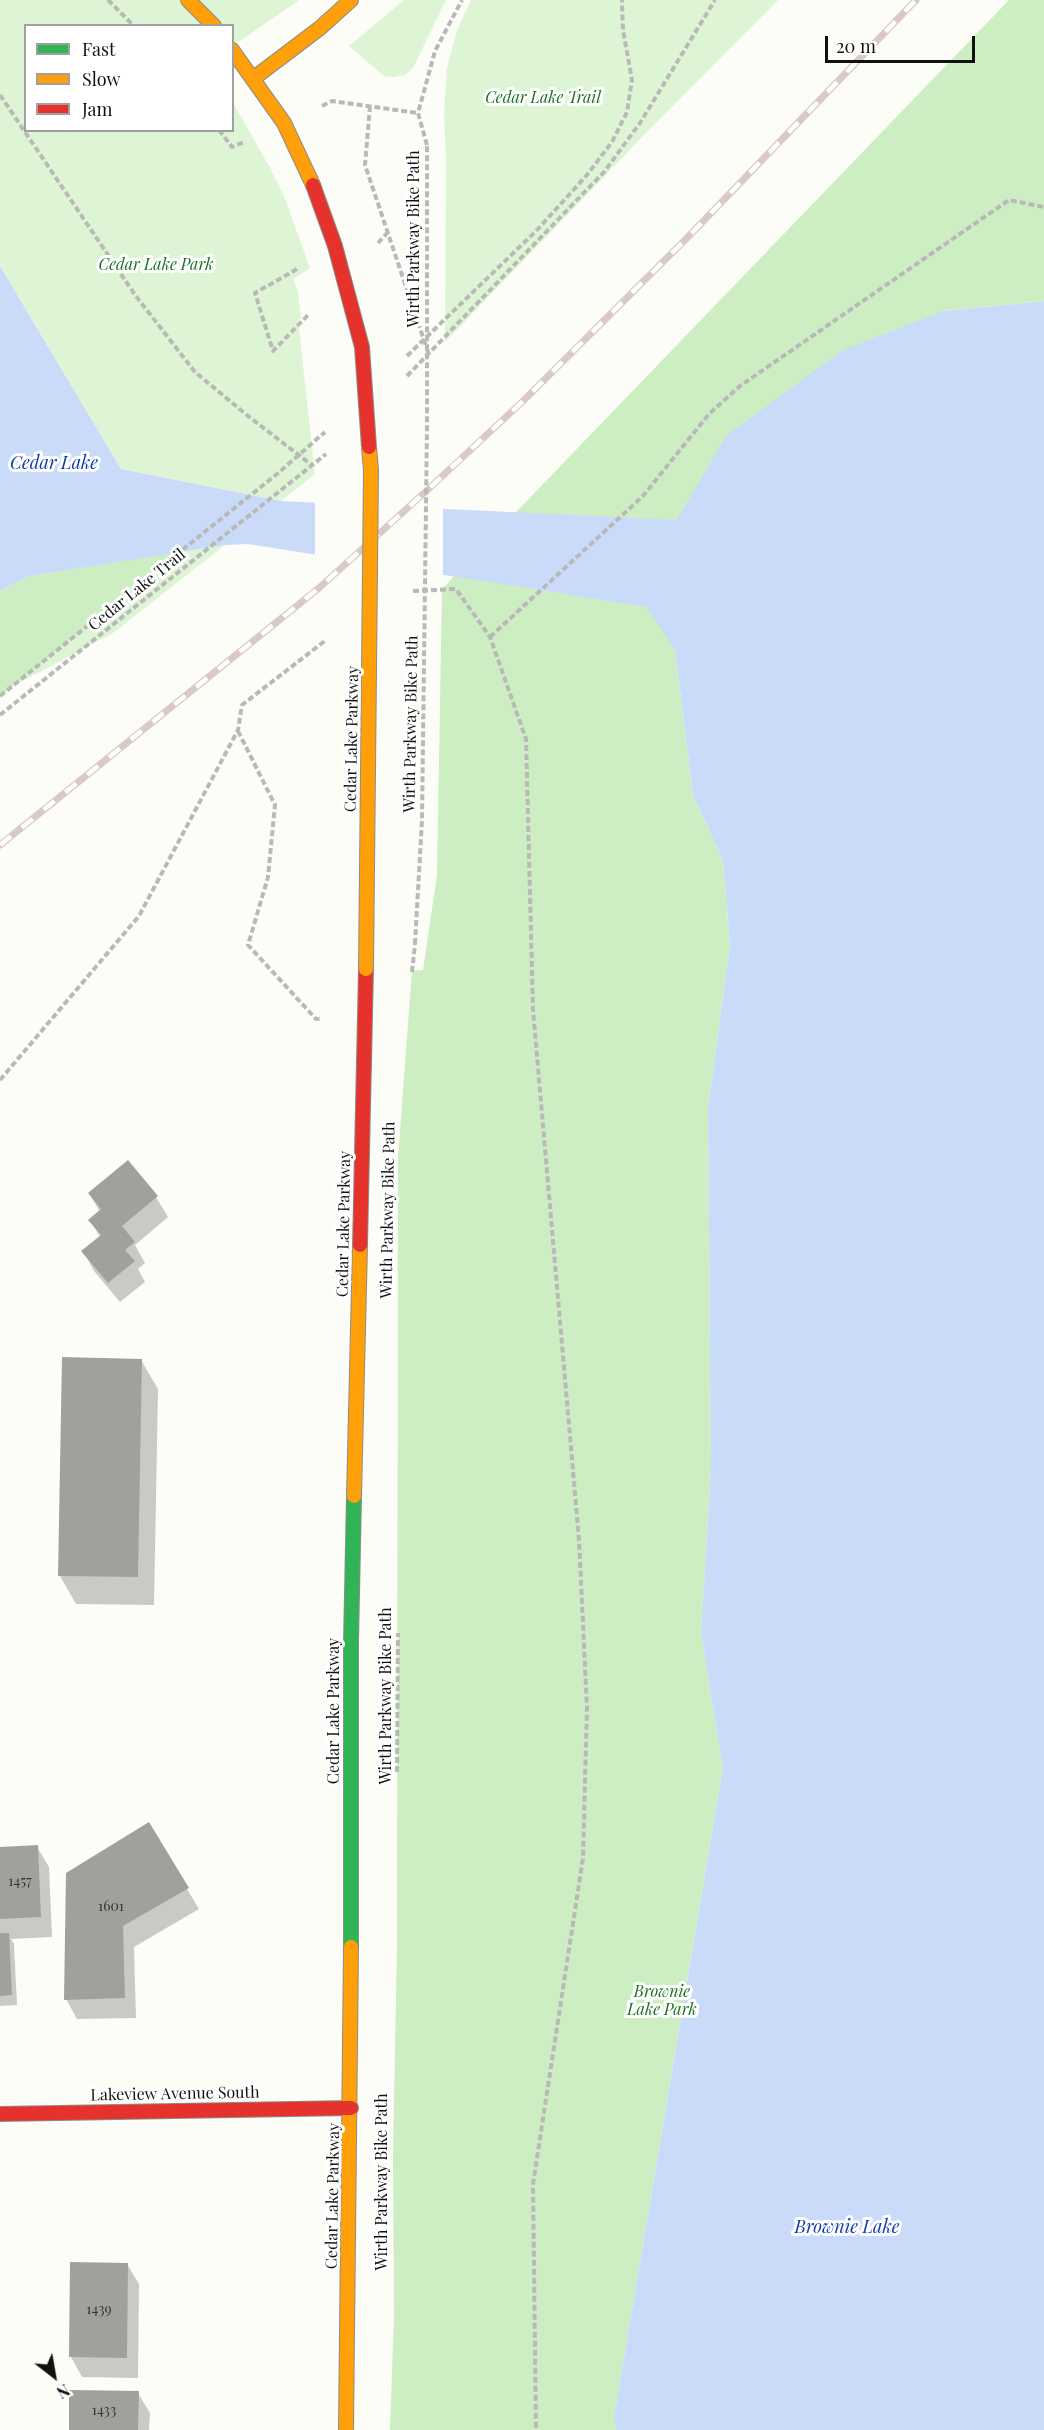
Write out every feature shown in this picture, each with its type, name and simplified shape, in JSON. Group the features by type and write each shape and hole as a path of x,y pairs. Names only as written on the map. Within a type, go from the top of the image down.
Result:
{"street":[{"path":"188,0 212,24"},
{"path":"254,78 320,28 351,0"},
{"name":"Cedar Lake Parkway","path":"234,53 284,123 313,185 335,246 362,347 370,459 366,969 351,1642 351,2108 346,2430"},
{"name":"Lakeview Avenue South","path":"0,2114 351,2108"}],"path":[{"path":"108,0 132,24"},
{"name":"Wirth Parkway Bike Path","path":"411,982 422,820 427,438 426,145 418,113 435,51 462,0"},
{"path":"399,363 537,230 587,175 612,142 627,112 632,80 623,30 622,0"},
{"path":"405,379 604,172 640,123 715,0"},
{"path":"0,95 24,131"},
{"path":"332,101 418,113"},
{"path":"370,106 364,165 429,355"},
{"path":"25,132 135,295 195,372 314,466"},
{"path":"221,132 232,147"},
{"path":"490,637 643,496 709,414 740,386 1009,200 1044,207"},
{"name":"Cedar Lake Trail","path":"0,696 277,474 333,424"},
{"name":"Cedar Lake Trail","path":"0,715 314,466 330,450"},
{"path":"410,591 456,589 490,637 526,739 533,1010 579,1540 587,1708 583,1858 533,2184 536,2430"},
{"path":"0,1080 139,916 238,730 242,705 333,635"},
{"path":"238,730 274,805 268,877 248,945 316,1019 330,1018"},
{"name":"Wirth Parkway Bike Path","path":"398,1625 398,1781"}],"green space":[{"name":"Cedar Lake Park","path":"0,0 299,0 234,45 234,24 24,24 24,132 234,132 234,105 284,196 310,268 293,279 298,291 301,318 298,320 315,474 281,501 121,469 0,266"},
{"path":"404,0 446,0 413,68 405,75 384,76 349,46"},
{"name":"Cedar Lake Trail","path":"471,0 778,0 445,342 444,112 447,68 457,30"},
{"name":"Brownie Lake Park","path":"1009,0 1044,0 1044,301 944,311 675,650 693,795 723,861 730,945 708,1108 711,1469 701,1633 723,1768 614,2416 616,2430 390,2430 394,2315 393,2154 397,1947 398,1158 412,971 423,970 437,875 442,589"},
{"path":"225,545 113,633 0,693 0,591 30,576"},
{"path":"172,553 125,595 0,696 0,591 30,576"}],"water":[{"name":"Brownie Lake","path":"0,266 121,469 281,501 677,520 726,436 843,350 944,311 1044,301 1044,2430 616,2430 614,2416 723,1768 701,1633 711,1469 708,1108 730,945 723,861 693,795 675,650 647,607 248,544 225,545 30,576 0,591"}],"pier":[{"path":"315,500 443,506 443,578 315,558"}],"building":[{"path":"128,1160 158,1196 122,1226 135,1242 125,1250 135,1261 108,1283 81,1251 101,1235 88,1220 101,1209 88,1193"},
{"path":"62,1357 142,1359 138,1577 58,1576"},
{"path":"149,1822 189,1888 123,1926 125,1998 64,2000 66,1873"},
{"path":"38,1845 41,1917 0,1919 0,1847"},
{"path":"0,1933 9,1933 12,1995 0,1996"},
{"path":"70,2262 128,2263 127,2358 69,2357"},
{"path":"69,2390 139,2391 138,2430 69,2430"}],"railway":[{"path":"0,845 319,588 423,494 522,402 687,238 916,0"}],"traffic: fast":[{"path":"351,1947 351,1642 354,1496"}],"traffic: slow":[{"path":"188,0 212,24"},
{"path":"254,78 320,28 351,0"},
{"path":"234,53 284,123 313,185"},
{"path":"366,969 371,470 369,447"},
{"path":"354,1496 360,1245"},
{"path":"346,2430 351,1947"}],"traffic: jam":[{"path":"313,185 335,246 362,347 369,447"},
{"path":"360,1245 366,969"},
{"path":"0,2114 351,2108"}],"water label":[{"name":"Cedar Lake","path":"54,463"}]}
